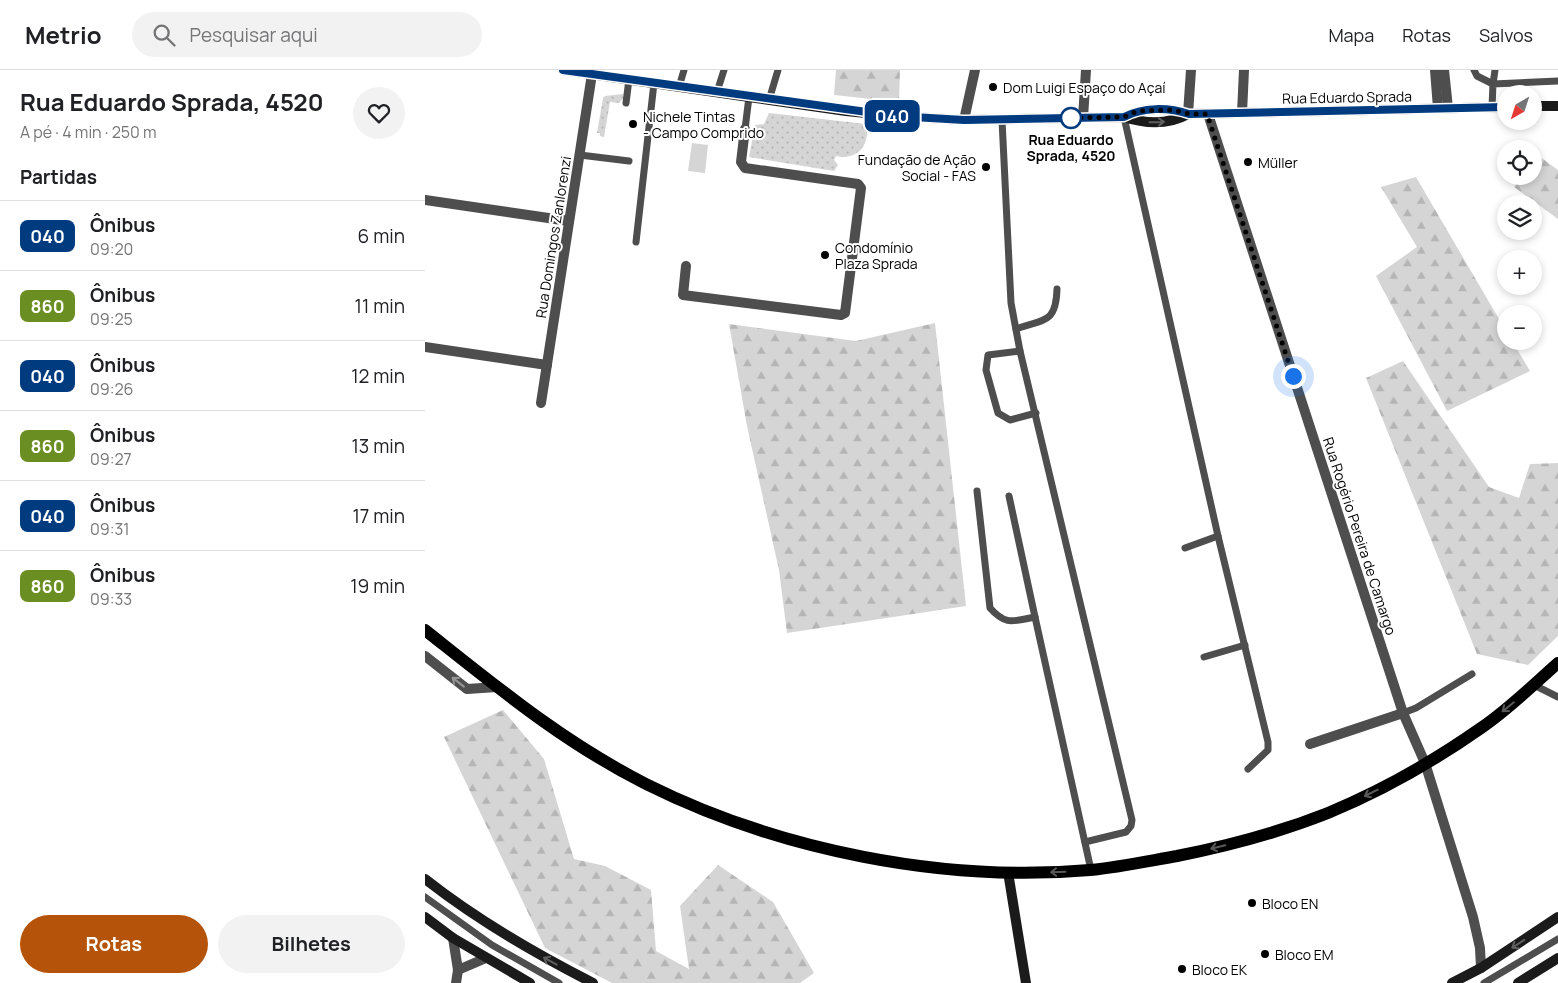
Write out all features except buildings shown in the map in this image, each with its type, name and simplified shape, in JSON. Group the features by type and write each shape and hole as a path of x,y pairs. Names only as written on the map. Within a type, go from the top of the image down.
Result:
{"main road":[{"name":"Rua Eduardo Sprada","path":"563,70 769,100 896,116 964,120 1124,117 1137,111 1174,110 1189,114 1207,114 1497,107"},
{"path":"1543,106 1558,106"},
{"path":"425,630 548,725 597,757 669,794 748,828 845,853 951,869 1008,872 1091,870 1198,852 1264,835 1335,809 1379,789 1485,726 1558,663"},
{"path":"1008,872 1026,983"},
{"path":"425,879 488,924 593,983"},
{"path":"425,917 453,938 530,983"},
{"path":"1452,983 1481,968 1558,917"},
{"path":"1518,983 1558,958"}],"street":[{"path":"964,120 975,70"},
{"path":"1083,118 1086,70"},
{"path":"1189,114 1191,70"},
{"path":"1242,113 1244,70"},
{"path":"1435,70 1443,108"},
{"path":"1443,108 1444,70"},
{"name":"Rua Domingos Zanlorenzi","path":"541,403 592,74"},
{"name":"Rua Rogério Pereira de Camargo","path":"1207,114 1403,713 1425,763 1473,917 1480,948 1481,968"},
{"path":"686,266 683,294 841,315 845,313 861,188 859,184 745,168 741,162 745,129"},
{"path":"425,200 569,221"},
{"path":"425,346 547,365"},
{"path":"425,656 467,688 497,687"},
{"path":"1310,744 1403,713"},
{"path":"453,938 459,970 456,983"},
{"path":"459,970 486,958"}],"lane":[{"path":"679,87 684,70"},
{"path":"769,100 778,70"},
{"path":"1474,70 1477,76 1493,84 1558,81"},
{"path":"1492,107 1495,70"},
{"path":"717,92 723,71"},
{"path":"626,103 629,80"},
{"path":"636,242 654,83"},
{"path":"745,129 749,97"},
{"path":"1124,117 1218,536 1268,742 1268,750 1248,769"},
{"path":"1002,120 1011,303 1020,351 1132,820 1131,826 1126,832 1085,842"},
{"path":"580,155 629,161"},
{"path":"1016,329 1048,318 1056,305 1057,289"},
{"path":"1020,351 988,355 986,370 998,413 1010,420 1036,413"},
{"path":"977,492 990,608 999,618 1010,622 1035,617"},
{"path":"1009,496 1091,870"},
{"path":"1185,548 1218,536"},
{"path":"1204,658 1245,645"},
{"path":"1403,713 1416,708 1472,674"},
{"path":"1534,685 1558,697"},
{"path":"425,897 492,945 559,983"},
{"path":"1484,983 1558,939"}],"green space":[{"path":"836,70 900,70 899,102 834,95"},
{"path":"623,94 624,97 619,103 610,102 604,137 600,136 600,133 597,133 603,98 605,96"},
{"path":"769,113 866,124 866,139 861,150 856,154 844,157 836,156 834,160 838,165 834,171 749,157 755,125 764,124"},
{"path":"692,143 708,145 705,173 688,171"},
{"path":"1542,158 1558,170 1558,219 1542,207 1542,195 1525,195 1514,187 1515,185 1542,185"},
{"path":"1416,177 1497,316 1497,350 1517,350 1530,371 1447,411 1376,276 1417,247 1381,187"},
{"path":"935,323 966,606 787,633 779,570 747,426 729,324 856,341"},
{"path":"1403,361 1489,487 1519,498 1530,464 1558,463 1558,636 1528,665 1477,654 1366,378"},
{"path":"503,710 544,759 574,859 605,866 651,890 656,951 689,969 680,906 718,865 773,902 814,973 800,983 612,983 545,948 444,737"}],"bus line":[{"name":"040","path":"563,70 846,111 928,119 1002,120 1124,117 1137,111 1174,110 1189,114 1497,107"}],"place":[{"name":"Dom Luigi Espaço do Açaí","path":"993,87"},
{"name":"Rua Eduardo Sprada, 4520","path":"1071,118"},
{"name":"Nichele Tintas - Campo Comprido","path":"633,124"},
{"name":"Müller","path":"1248,162"},
{"name":"Fundação de Ação Social - FAS","path":"986,167"},
{"name":"Condomínio Plaza Sprada","path":"825,255"},
{"name":"Bloco EN","path":"1252,903"},
{"name":"Bloco EM","path":"1265,954"},
{"name":"Bloco EK","path":"1182,969"}],"route":[{"path":"1071,118 1067,118 1124,117 1137,111 1174,110 1189,114 1207,114 1293,376"}]}
